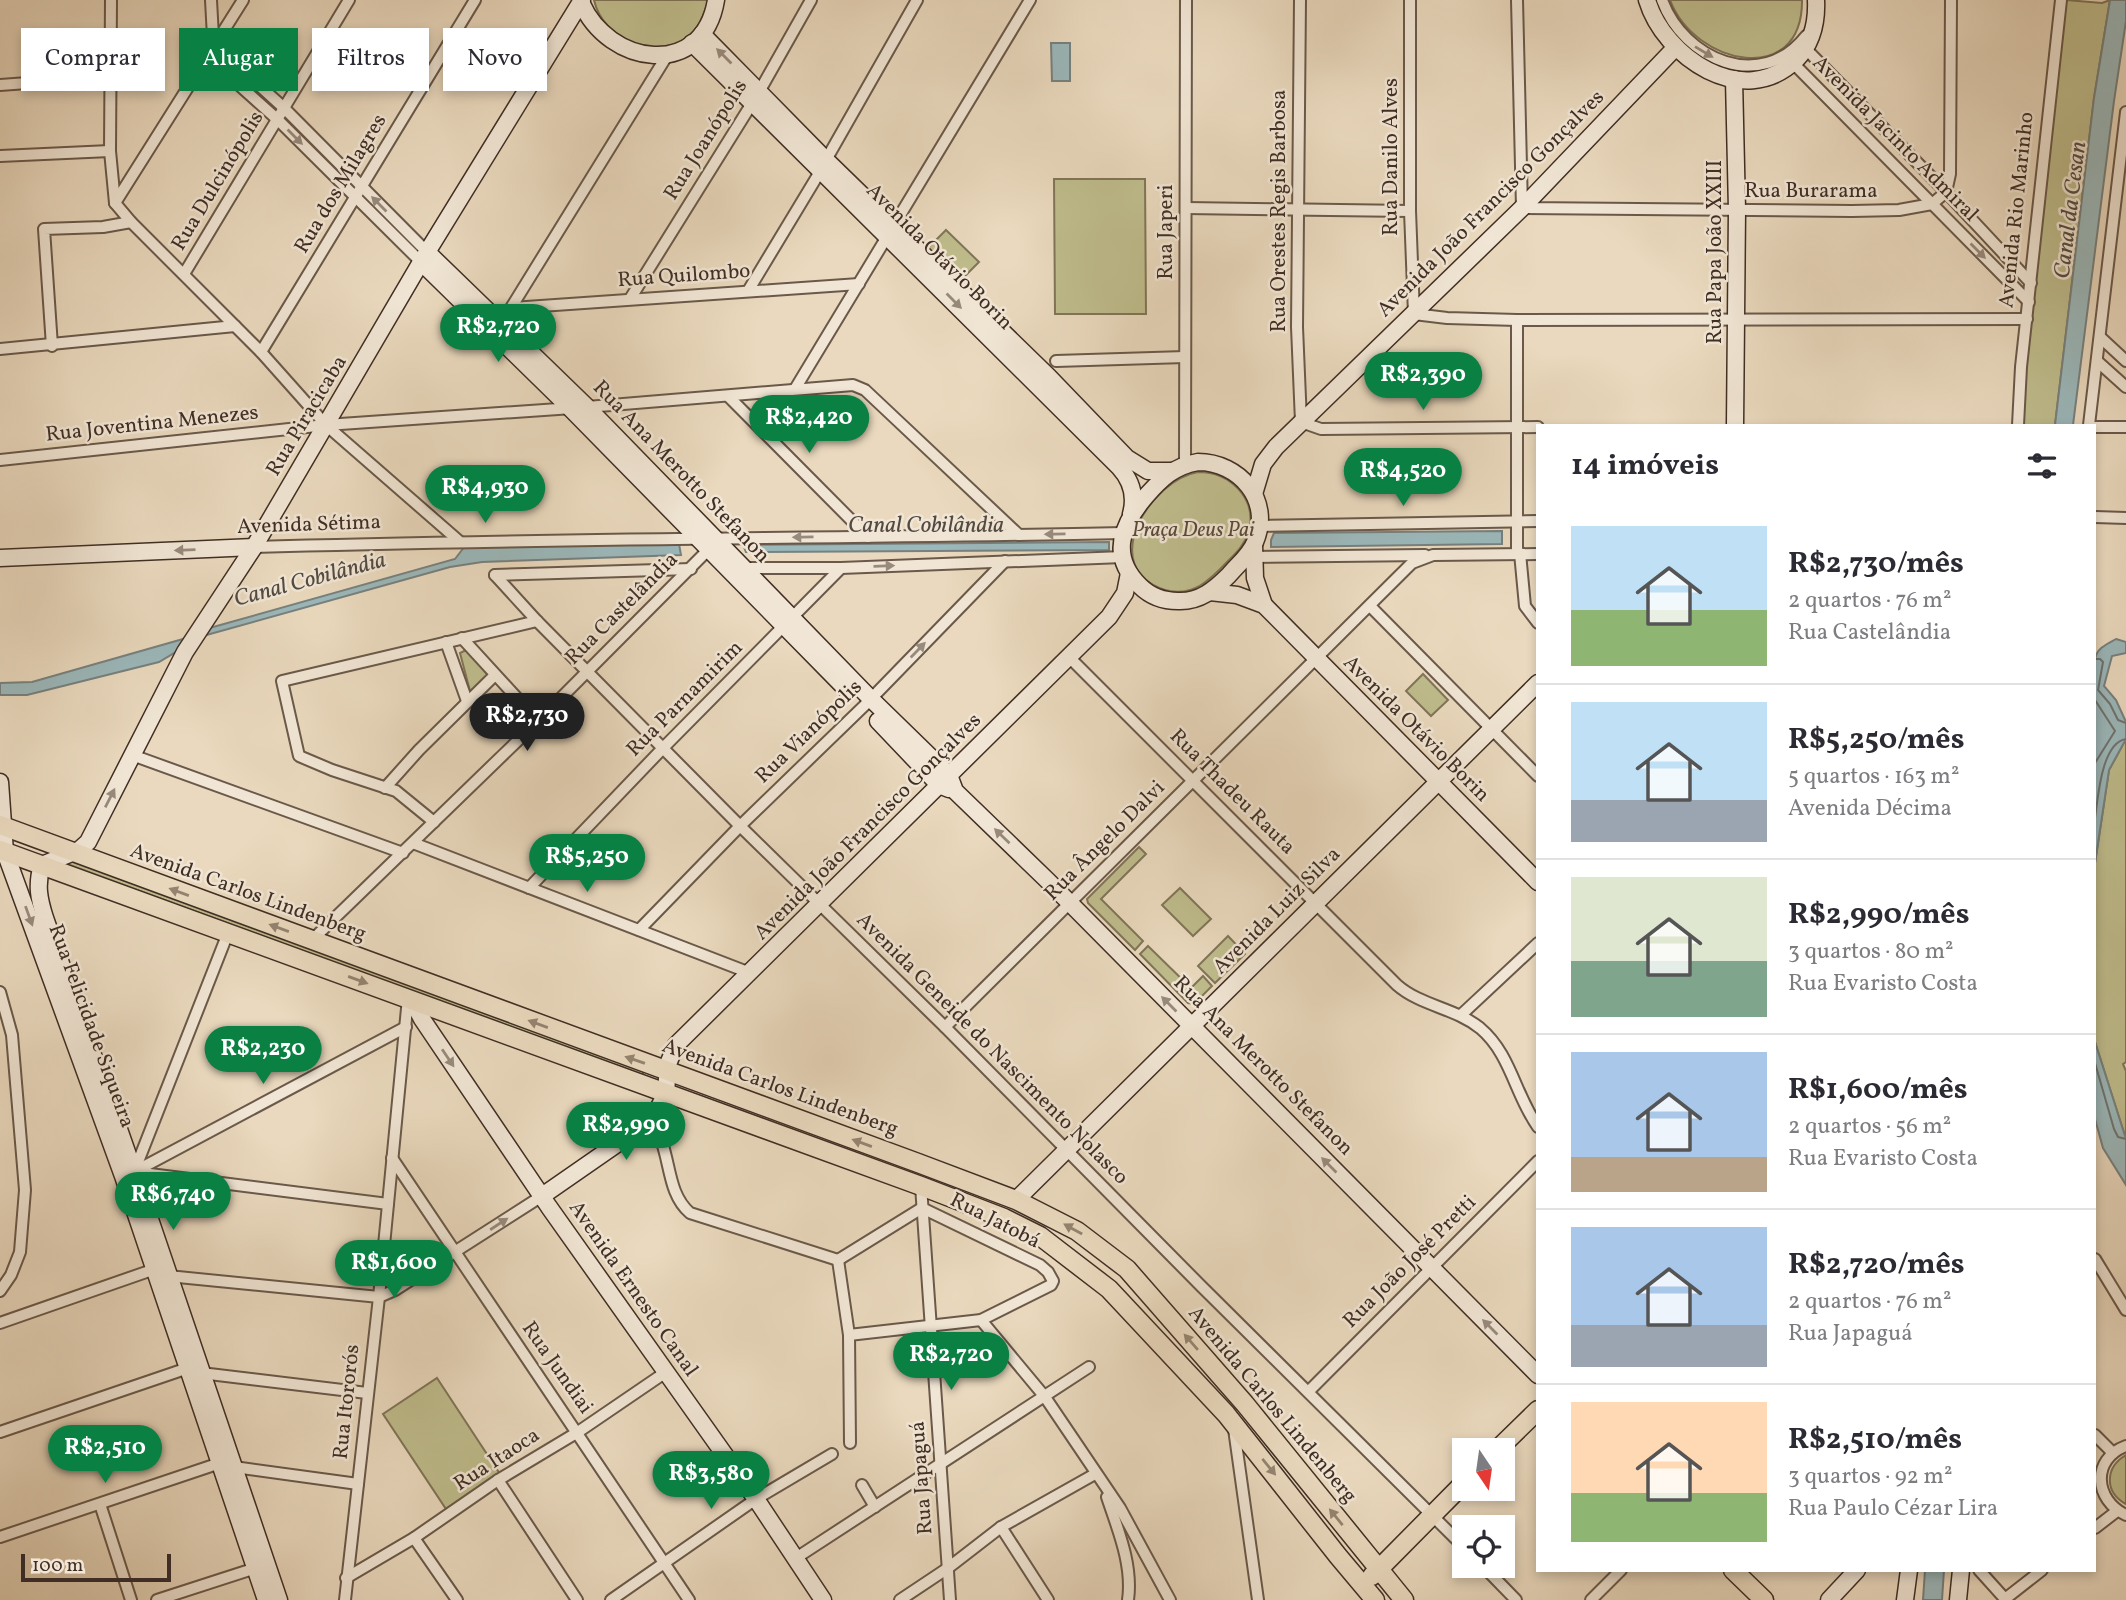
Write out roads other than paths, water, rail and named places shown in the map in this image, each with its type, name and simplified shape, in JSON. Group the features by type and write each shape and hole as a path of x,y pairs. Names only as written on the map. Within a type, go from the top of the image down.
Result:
{"main road":[{"name":"Avenida Carlos Lindenberg","path":"2,826 1016,1200 1077,1231 1127,1269 1245,1404 1404,1600"},
{"path":"42,865 49,844"},
{"name":"Avenida Carlos Lindenberg","path":"3,851 921,1186 1028,1230 1077,1263 1109,1289 1137,1318 1233,1423 1375,1600"},
{"path":"1509,1438 1536,1412"},
{"path":"1362,1586 1452,1495"},
{"path":"1735,1572 1764,1600"}],"street":[{"path":"110,28 111,0"},
{"path":"211,0 213,28"},
{"path":"227,28 243,0"},
{"name":"Rua Dulcinópolis","path":"184,274 349,0"},
{"name":"Rua dos Milagres","path":"261,352 475,0"},
{"path":"582,1 595,26 617,45 646,55 668,54 697,39 712,18 716,0"},
{"name":"Rua Joanópolis","path":"630,299 755,97 811,0"},
{"path":"748,291 917,0"},
{"path":"795,389 1030,0"},
{"name":"Rua Japeri","path":"1178,468 1185,357 1186,0"},
{"name":"Rua Orestes Regis Barbosa","path":"1300,0 1297,327 1301,422"},
{"name":"Rua Danilo Alves","path":"1410,0 1410,211 1414,314"},
{"path":"1517,0 1522,208"},
{"path":"1647,0 1658,26 1675,48 1700,67 1734,79 1751,80 1769,76 1793,63 1805,48 1815,23 1816,0"},
{"path":"1662,0 1670,19 1690,43 1712,57 1736,65 1763,64 1784,56 1803,40 1815,23"},
{"path":"1932,204 1946,192 1951,152 1951,0"},
{"name":"Avenida Rio Marinho","path":"2018,424 2061,0"},
{"name":"Rua Piracicaba","path":"73,853 88,842 187,648 254,547 424,257 582,1"},
{"name":"Avenida Otávio Borin","path":"697,39 1096,435 1127,477 1133,495 1131,514"},
{"name":"Avenida João Francisco Gonçalves","path":"1254,494 1263,464 1276,447 1522,208 1675,48"},
{"name":"Avenida Jacinto Admiral","path":"1805,48 2031,283"},
{"path":"501,324 668,54"},
{"name":"Avenida Jacinto Admiral","path":"1793,63 2029,302"},
{"name":"Rua Papa João XXIII","path":"1734,79 1737,210 1735,424"},
{"path":"0,85 21,84"},
{"path":"109,91 110,151 115,203 261,352 326,425 459,541"},
{"path":"115,203 188,91"},
{"name":"Rua Ana Merotto Stefanon","path":"246,91 356,198 501,324 587,407 709,543 743,568 789,623"},
{"name":"Rua Ana Merotto Stefanon","path":"265,91 363,187 424,257 569,407 709,543 1536,1373"},
{"path":"2089,424 2126,112"},
{"path":"0,156 110,151"},
{"name":"Rua Burarama","path":"1522,208 1899,210 1932,204"},
{"path":"1186,208 1410,211"},
{"path":"52,346 44,229 103,227 131,222"},
{"name":"Rua Quilombo","path":"512,308 859,284"},
{"path":"1414,314 1517,320 2027,319"},
{"path":"1517,320 1516,522 1525,606 1536,620"},
{"path":"0,349 235,326"},
{"path":"2100,337 2126,361"},
{"path":"1056,361 1185,357"},
{"path":"2097,361 2126,387"},
{"name":"Rua Joventina Menezes","path":"0,460 326,425 853,385 865,390 1019,535"},
{"path":"728,396 868,537"},
{"path":"1301,422 1325,429 1536,428"},
{"path":"2096,427 2126,426"},
{"name":"Avenida Otávio Borin","path":"1096,435 1140,468 1155,472 1178,468"},
{"name":"Avenida João Francisco Gonçalves","path":"1226,467 1254,462 1276,447"},
{"path":"1207,462 1226,467 1242,477 1258,504 1258,553 1249,554 1210,593 1200,597 1181,602 1160,598 1142,589 1126,565 1123,533 1131,514 1178,468 1207,462"},
{"path":"2096,517 2126,518"},
{"path":"1260,525 1536,522"},
{"name":"Avenida Sétima","path":"0,558 459,541 709,543 868,537 1123,533"},
{"name":"Rua Castelândia","path":"312,940 691,569 709,543"},
{"name":"Avenida Otávio Borin","path":"1258,553 1255,578 1264,605 1536,880"},
{"name":"Rua Ângelo Dalvi","path":"1258,553 1408,559 1433,555 1536,554"},
{"name":"Rua Ângelo Dalvi","path":"945,1027 1370,606 1408,559"},
{"path":"743,568 841,568 1005,561 1126,565"},
{"name":"Rua Vianópolis","path":"639,930 1005,561"},
{"name":"Avenida João Francisco Gonçalves","path":"666,1093 670,1057 676,1045 948,784 1109,617 1125,593 1126,565"},
{"name":"Rua Parnamirim","path":"528,888 841,568"},
{"name":"Avenida Geneide do Nascimento Nolasco","path":"691,569 495,575 740,826 945,1027 1452,1535"},
{"name":"Avenida Otávio Borin","path":"1210,593 1237,595 1264,605"},
{"name":"Avenida João Francisco Gonçalves","path":"1109,617 1132,603 1160,598"},
{"path":"1370,606 1536,774"},
{"path":"434,822 404,796 299,756 282,681 537,621"},
{"path":"462,638 538,721"},
{"path":"446,642 467,701"},
{"name":"Rua Thadeu Rauta","path":"1069,657 1402,990 1461,1016 1483,1031 1501,1052 1536,1124"},
{"path":"385,788 495,674"},
{"name":"Avenida Luiz Silva","path":"1016,1200 1536,684"},
{"path":"132,755 403,853"},
{"name":"Rua Felicidade Siqueira","path":"0,782 3,851 129,1174"},
{"path":"413,843 750,973"},
{"path":"42,865 73,853"},
{"name":"Rua Felicidade Siqueira","path":"42,865 37,886 45,918 194,1371 279,1600"},
{"path":"129,1174 228,933"},
{"path":"1461,1016 1536,945"},
{"path":"0,992 12,1035 25,1190 20,1252 11,1275 0,1291"},
{"name":"Rua Itororós","path":"345,1600 410,999"},
{"name":"Avenida Ernesto Canal","path":"410,999 542,1196 796,1558 822,1600"},
{"path":"129,1174 406,1027"},
{"path":"0,1323 162,1273 379,1297 456,1253 650,1122 658,1114 666,1093"},
{"path":"650,1122 658,1133 678,1197 690,1213 838,1260 849,1335 849,1443"},
{"name":"Rua Jundiai","path":"392,1158 689,1600"},
{"name":"Rua João José Pretti","path":"1309,1391 1536,1163"},
{"path":"129,1174 388,1204"},
{"name":"Rua Japaguá","path":"921,1186 950,1600"},
{"name":"Rua Jatobá","path":"838,1260 922,1208 1021,1255 1048,1272 1053,1281 1051,1285 981,1320 849,1335"},
{"path":"2099,1278 2126,1310"},
{"path":"981,1320 1045,1397 1120,1508 1170,1600"},
{"path":"796,1558 1089,1367"},
{"path":"0,1432 194,1371 367,1393"},
{"name":"Rua Itaoca","path":"346,1577 414,1538 498,1480 578,1432 666,1372"},
{"path":"1233,1423 1258,1600"},
{"path":"2096,1436 2113,1453"},
{"path":"2096,1527 2122,1513 2104,1497 2101,1488 2102,1469 2113,1453 2126,1446"},
{"path":"611,1600 755,1499 832,1454"},
{"path":"0,1537 227,1465 358,1483"},
{"name":"Rua Felicidade Siqueira","path":"227,1465 266,1600"},
{"path":"900,1600 1001,1527 1095,1474"},
{"path":"498,1480 577,1600"},
{"path":"862,1485 875,1507"},
{"path":"1105,1487 1124,1550 1128,1572 1128,1600"},
{"path":"100,1504 131,1600"},
{"path":"1001,1527 1048,1600"},
{"path":"414,1538 457,1600"},
{"path":"157,1600 256,1568"},
{"path":"1591,1600 1620,1572"},
{"path":"1829,1600 1855,1572"},
{"path":"1905,1600 1909,1572"},
{"path":"1958,1600 1961,1572"},
{"path":"1981,1572 2006,1600 2040,1572"},
{"path":"1495,1578 1516,1600"}],"water":[{"path":"2110,0 2126,0 2126,21 2073,424 2055,424 2094,98"},
{"path":"1051,43 1070,43 1070,81 1052,81"},
{"path":"1502,531 1502,544 1271,547 1274,533"},
{"path":"1109,542 1109,550 746,552 743,545"},
{"path":"679,544 681,555 482,562 450,567 203,636 159,662 27,695 0,695 0,683 32,682 183,639 206,629 455,559 465,546"},
{"path":"2116,639 2126,642 2126,653 2112,656 2104,686 2116,700 2126,722 2126,739 2109,770 2096,856 2096,655"},
{"path":"2096,1045 2126,1139 2126,1185 2103,1148 2096,1123"},
{"path":"1925,1572 1944,1572 1942,1600 1923,1600"}],"water label":[{"name":"Canal da Cesan","path":"2071,210"},
{"name":"Canal Cobilândia","path":"926,526"},
{"name":"Canal Cobilândia","path":"310,580"}],"park label":[{"name":"Praça Deus Pai","path":"1193,530"}]}
